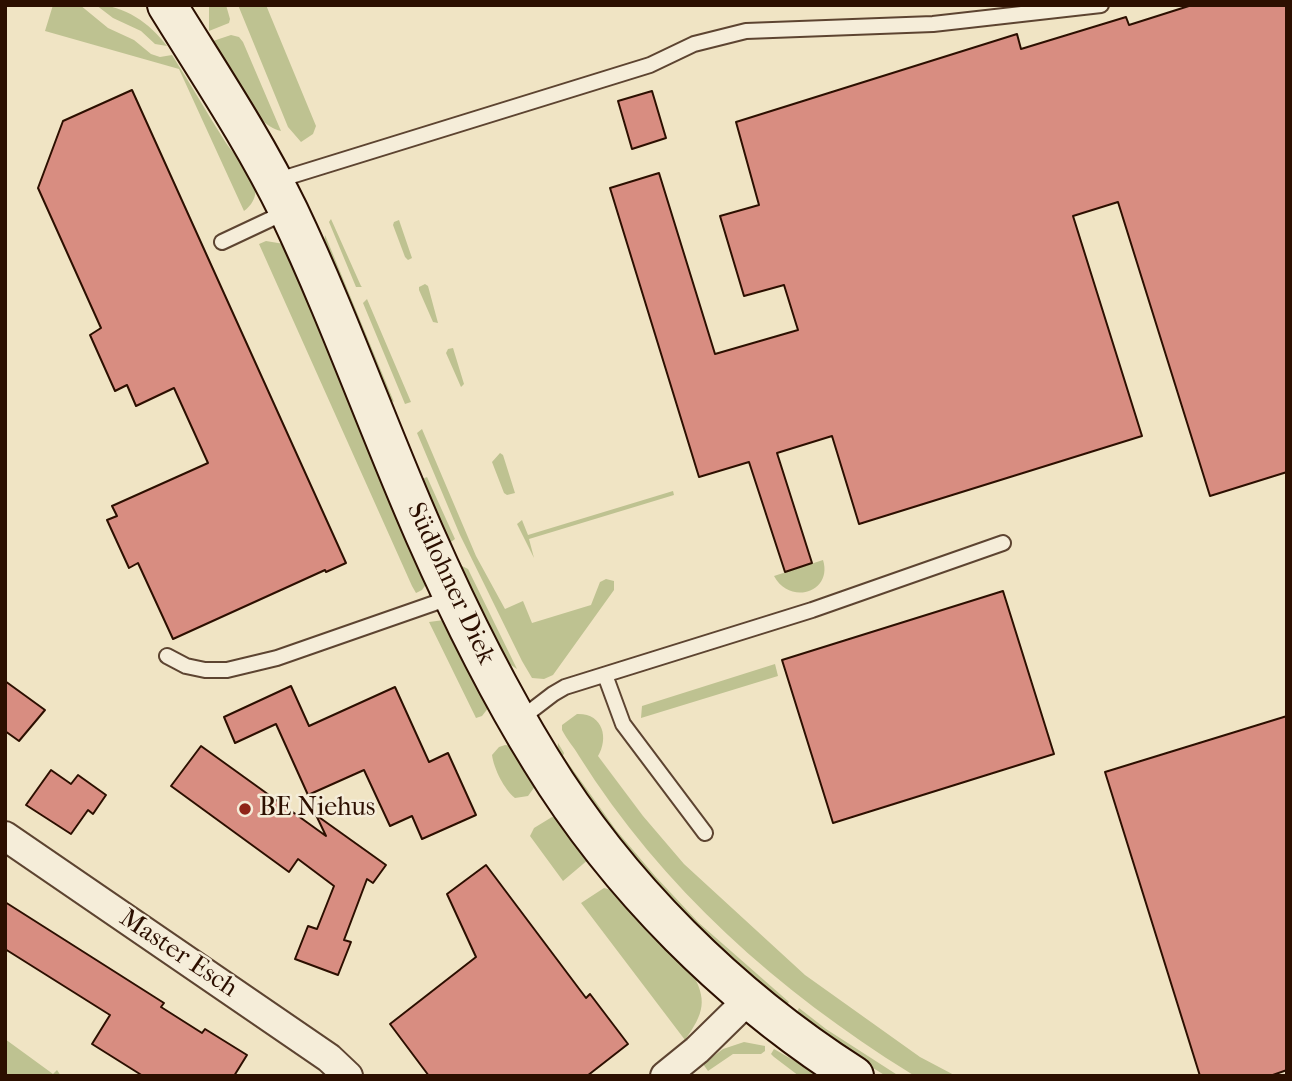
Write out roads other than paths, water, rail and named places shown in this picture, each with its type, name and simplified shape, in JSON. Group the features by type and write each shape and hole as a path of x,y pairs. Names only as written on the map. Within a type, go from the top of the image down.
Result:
{"street":[{"name":"Südlohner Diek","path":"167,5 281,196 425,536 518,721 542,762 611,857 668,922 749,999 854,1076"},
{"name":"Master Esch","path":"5,836 298,1036 329,1058 348,1076"},
{"path":"676,1073 749,999"}],"lane":[{"path":"222,242 281,196 650,65 694,44 746,31 933,24 1101,5"},
{"path":"518,721 539,703 565,687 812,610 1003,543"},
{"path":"167,656 186,666 205,670 227,670 277,658 454,596"},
{"path":"605,675 623,724 705,833"}],"place":[{"name":"BE Niehus","path":"245,809"}]}
